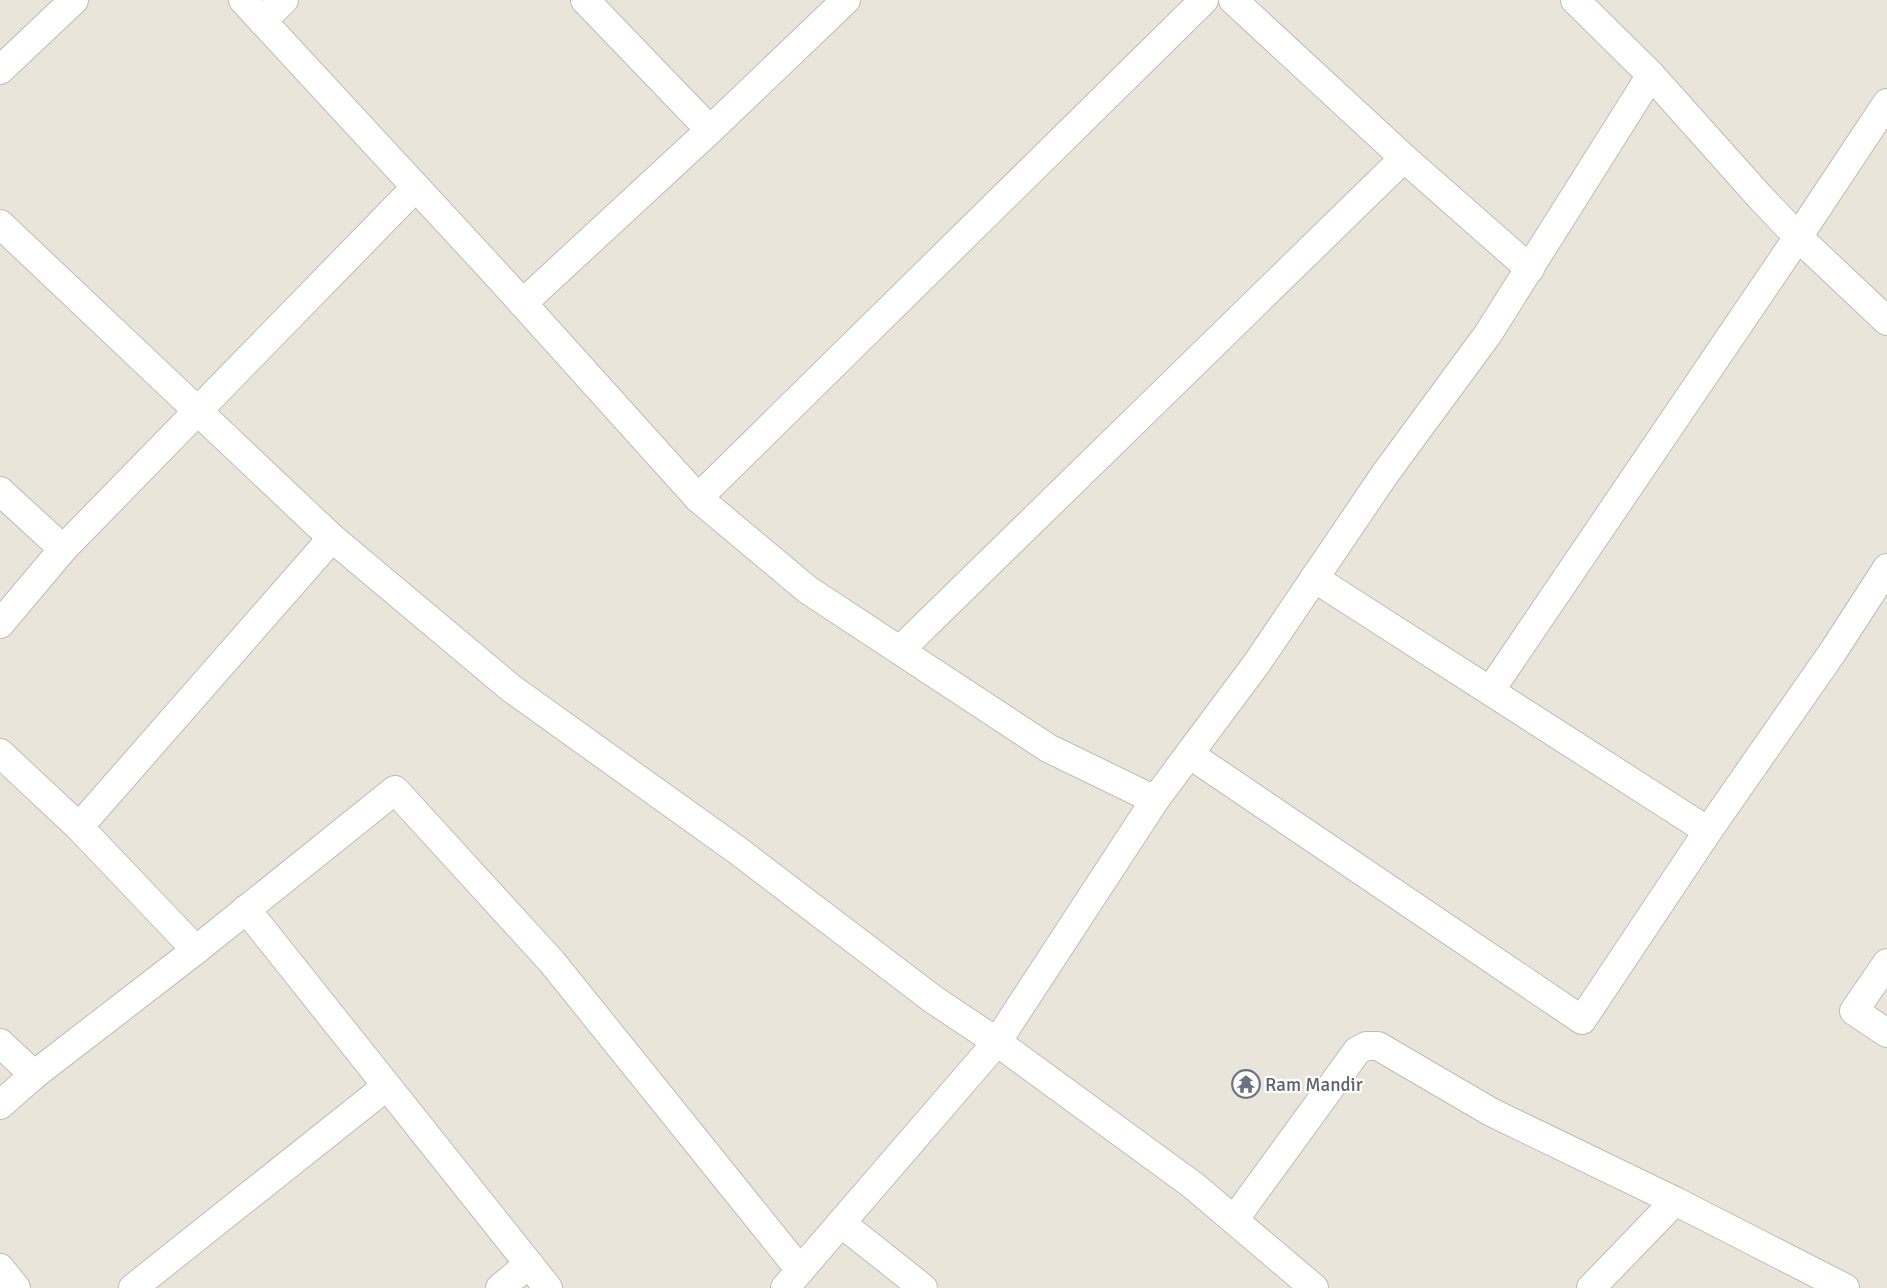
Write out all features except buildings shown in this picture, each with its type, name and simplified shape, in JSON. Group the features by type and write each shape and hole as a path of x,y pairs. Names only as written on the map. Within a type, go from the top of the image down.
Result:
{"street":[{"path":"0,70 74,0"},
{"path":"243,0 523,303 698,498 808,590 1048,748 1155,800"},
{"path":"262,21 284,0"},
{"path":"584,0 710,130"},
{"path":"523,303 710,130 846,0"},
{"path":"698,498 1204,0"},
{"path":"1233,0 1404,158 1530,269"},
{"path":"1575,0 1650,75 1798,237 1887,321"},
{"path":"0,1105 34,1075 196,950 394,790 552,962 792,1279 997,1042 1155,800 1257,663 1385,474 1488,334 1650,75"},
{"path":"1490,691 1798,237 1887,102"},
{"path":"900,650 1404,158"},
{"path":"0,624 63,550 416,187"},
{"path":"0,224 332,538 512,689 737,850 934,1000 997,1042 1194,1186 1314,1288"},
{"path":"0,491 63,550"},
{"path":"79,827 332,538"},
{"path":"1189,754 1582,1020 1708,831 1834,650 1887,568"},
{"path":"1314,578 1708,831"},
{"path":"0,753 79,827 196,950"},
{"path":"246,909 548,1288"},
{"path":"1887,963 1854,1011 1887,1033"},
{"path":"0,1043 34,1075"},
{"path":"1234,1220 1357,1051 1366,1046 1378,1046 1491,1112 1675,1200 1845,1288"},
{"path":"133,1288 387,1086"},
{"path":"1591,1288 1675,1200"},
{"path":"841,1223 923,1288"},
{"path":"500,1288 529,1264"},
{"path":"0,1268 16,1288"}],"shaded area":[{"path":"0,0 1887,0 1887,1288 0,1288"}],"place":[{"name":"Ram Mandir","path":"1246,1084"}]}
